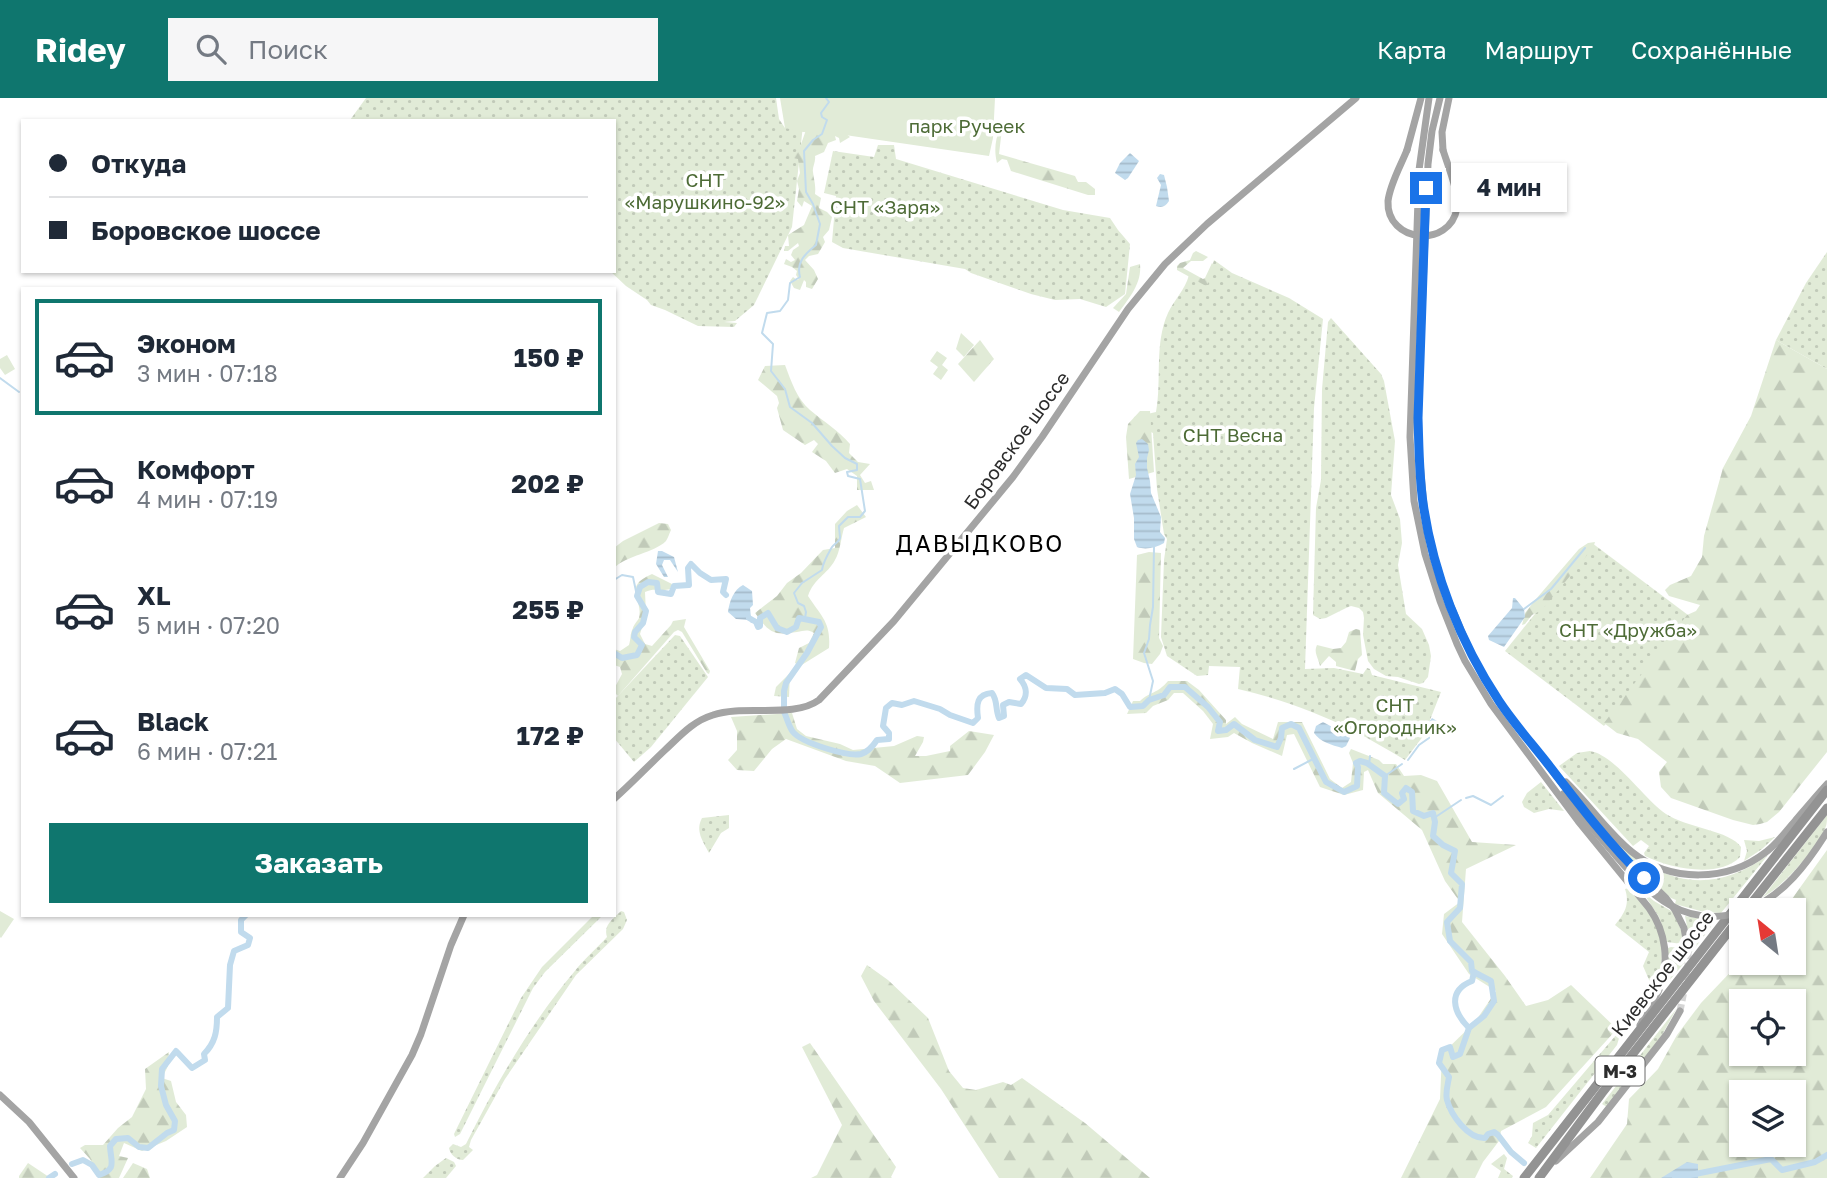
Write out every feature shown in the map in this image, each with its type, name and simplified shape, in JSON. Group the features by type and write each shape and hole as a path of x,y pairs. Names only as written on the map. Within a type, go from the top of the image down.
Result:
{"highway":[{"name":"Киевское шоссе","path":"1524,1178 1827,787"},
{"path":"1756,898 1827,808"},
{"name":"Киевское шоссе","path":"1539,1178 1729,929"}],"main road":[{"name":"Боровское шоссе","path":"616,797 699,720 726,711 794,709 819,701 917,593 1017,472 1128,309 1165,264 1207,224 1356,98"},
{"path":"1421,98 1407,150 1389,195 1389,208 1402,230 1422,237 1435,235 1446,228 1456,209 1456,195 1443,149 1442,132 1449,98"},
{"path":"1429,98 1419,170 1413,313 1410,437 1417,518 1437,593 1465,661 1495,711 1578,821 1649,908 1660,928 1665,953 1662,978 1636,1035"},
{"path":"1440,98 1428,156 1418,418 1424,508 1433,551 1445,592 1473,658 1512,720 1631,864 1666,898 1684,928 1688,951"},
{"path":"1550,767 1630,851 1655,866 1692,875 1712,875 1733,870 1762,855 1827,787"},
{"path":"1543,773 1647,890 1687,913 1729,916"},
{"path":"1770,898 1798,872 1827,832"},
{"path":"340,1178 363,1143 412,1055 463,917"},
{"path":"1553,1161 1598,1122 1667,1034 1679,1011"},
{"path":"0,1095 29,1122 71,1178"},
{"path":"0,1101 29,1128 71,1178"}],"green space":[{"name":"СНТ «Марушкино-92»","path":"366,98 776,98 779,119 785,128 803,125 792,227 754,305 735,321 724,322 737,323 734,327 698,326 651,305 612,273 616,273 616,119 351,119"},
{"name":"парк Ручеек","path":"780,98 995,98 993,138 989,156 785,128"},
{"path":"807,127 844,132 850,137 840,143 835,136 836,140 828,143 824,152 815,156 815,194 821,198 819,208 832,217 829,230 823,237 825,242 818,254 805,260 818,279 812,289 806,287 804,280 800,290 794,288 790,281 793,277 799,279 797,271 784,264 786,259 791,262 795,260 791,255 799,246 798,243 784,251 785,246 789,246 788,235 804,225 812,206 804,201 802,207 797,201 797,181 800,173 798,159 793,158 794,153 799,150"},
{"path":"1000,128 999,154 1075,176 1078,182 1086,182 1095,189 1095,195 1011,171 1007,160 1002,159 997,163 996,146"},
{"name":"СНТ «Заря»","path":"878,145 894,145 896,159 1063,210 1110,218 1130,244 1125,294 1106,307 1080,299 1055,300 1031,294 965,269 843,248 832,242 836,196 824,193 833,151 874,157"},
{"path":"1196,251 1208,257 1203,261 1191,261 1183,268 1203,279 1212,263 1214,265 1206,286 1177,270 1180,263 1190,260"},
{"path":"1827,252 1827,369 1776,340 1806,283"},
{"name":"СНТ Весна","path":"1214,260 1232,273 1289,298 1323,319 1314,408 1305,669 1334,668 1363,674 1367,668 1372,675 1441,692 1424,735 1405,760 1359,733 1324,717 1282,701 1238,689 1240,667 1209,666 1208,675 1197,676 1167,656 1161,637 1167,539 1157,489 1153,433 1133,424 1134,417 1156,412 1161,337 1168,313 1189,275 1207,284"},
{"path":"1140,264 1137,284 1119,312 1113,308 1126,294 1130,267"},
{"path":"1331,318 1381,374 1384,381 1395,441 1391,495 1400,519 1402,543 1398,565 1406,614 1422,629 1431,656 1428,677 1419,684 1386,676 1374,669 1368,661 1363,635 1363,612 1359,608 1351,606 1320,619 1313,615 1316,508 1321,480 1322,389 1328,322"},
{"path":"961,333 974,345 964,357 956,349"},
{"path":"980,340 994,359 974,382 958,364"},
{"path":"1776,340 1827,369 1827,752 1779,812 1767,822 1753,825 1671,798 1661,787 1659,772 1667,762 1638,739 1617,733 1604,723 1687,615 1696,611 1700,605 1669,596 1665,590 1691,576 1702,557 1704,536 1723,468 1751,416"},
{"path":"937,351 947,358 942,365 948,370 941,380 933,374 938,367 930,361"},
{"path":"7,355 15,369 5,375 0,368 0,359"},
{"path":"785,365 805,406 850,444 849,453 858,462 870,464 860,475 865,483 871,481 874,490 857,490 857,476 847,469 835,473 826,461 812,452 818,444 814,440 805,445 783,430 777,396 758,380 765,366"},
{"path":"1140,411 1150,411 1154,472 1129,479 1126,437 1128,424"},
{"path":"857,505 866,517 844,528 835,560 808,596 827,625 829,648 800,666 795,663 799,648 809,643 814,633 777,633 764,625 755,613 777,596 787,583 823,550 835,548 835,524"},
{"path":"659,523 668,524 671,530 661,545 616,566 616,546"},
{"path":"1595,542 1593,548 1542,610 1522,625 1525,613 1579,549"},
{"name":"СНТ «Дружба»","path":"1592,543 1688,615 1604,726 1505,651"},
{"path":"1161,553 1159,638 1163,646 1152,664 1133,659 1137,555"},
{"path":"652,574 672,584 670,589 645,592 646,614 640,634 645,644 652,646 673,621 686,619 684,627 710,671 707,673 682,632 678,630 618,696 616,685 622,674 620,667 616,666 616,650 620,651 629,645 640,611 636,589 643,579"},
{"path":"1360,630 1362,655 1355,671 1336,666 1336,662 1329,656 1320,666 1316,653 1317,645 1341,648 1349,632"},
{"path":"675,635 680,636 708,677 651,747 634,762 616,740 616,698"},
{"path":"790,673 789,697 774,696 776,687"},
{"path":"1168,681 1187,681 1199,690 1226,720 1226,724 1235,717 1242,724 1273,739 1278,722 1302,722 1330,779 1342,788 1351,782 1351,749 1383,764 1396,764 1404,776 1421,775 1437,781 1472,842 1516,845 1466,869 1462,922 1526,1006 1548,1000 1571,985 1617,1029 1546,1107 1501,1131 1499,1141 1475,1178 1401,1178 1440,1099 1442,1054 1475,1022 1496,991 1469,974 1442,934 1444,914 1460,902 1445,881 1422,830 1378,793 1368,770 1364,772 1363,790 1344,795 1320,787 1294,734 1287,735 1282,756 1234,733 1228,737 1210,739 1213,724 1183,693 1174,693 1168,700 1153,706 1146,713 1127,714 1133,701 1140,701"},
{"path":"792,713 797,729 806,736 853,750 894,746 917,736 924,737 915,756 926,756 950,751 950,746 969,731 994,735 968,775 900,783 875,766 846,761 786,739 772,749 754,771 737,770 728,760 737,750 737,731 731,717"},
{"path":"1590,751 1609,760 1666,814 1736,842 1741,847 1740,857 1731,864 1707,870 1680,867 1645,856 1649,846 1641,840 1633,846 1559,766 1577,753"},
{"path":"1541,782 1564,811 1549,809 1534,813 1524,807 1522,802 1527,793"},
{"path":"729,815 729,828 721,833 709,853 700,832 702,818"},
{"path":"1827,815 1822,834 1808,855 1780,885 1763,897"},
{"path":"1775,837 1744,861 1747,851 1744,840 1759,841"},
{"path":"1615,841 1652,867 1689,880 1728,876 1748,868 1768,855 1733,898 1729,898 1729,903 1721,913 1704,912 1675,904 1676,900 1642,872"},
{"path":"1827,850 1827,1178 1590,1178 1627,1124 1629,1099 1658,1069 1677,1035 1701,1003 1729,974 1806,975 1806,898 1793,898"},
{"path":"1629,888 1651,914 1662,948 1657,984 1647,1005 1642,1003 1650,982 1643,966 1649,952 1615,925 1626,908 1625,889"},
{"path":"1642,891 1673,912 1683,934 1685,962 1663,988 1668,948 1681,948 1682,944 1667,942 1659,917"},
{"path":"0,911 14,919 1,938 0,937"},
{"path":"621,911 624,912 627,920 623,929 576,975 505,1079 471,1140 469,1147 473,1150 463,1160 456,1158 449,1148 453,1144 461,1147 466,1144 489,1099 529,1033 578,967 607,937 608,926"},
{"path":"1685,916 1715,921 1692,952"},
{"path":"592,917 601,917 545,972 533,988 460,1134 455,1137 454,1134 521,998 542,967"},
{"path":"867,965 888,980 928,1018 949,1071 963,1088 976,1090 1003,1082 1011,1085 1022,1078 1085,1123 1150,1178 999,1178 941,1089 874,1001 861,976"},
{"path":"1677,1008 1662,1035 1607,1107 1602,1104"},
{"path":"1622,1028 1617,1045 1536,1148 1528,1143 1532,1136 1533,1123 1548,1115"},
{"path":"810,1043 896,1167 892,1178 811,1178 817,1175 842,1125 802,1047"},
{"path":"169,1052 168,1066 162,1078 171,1081 176,1102 186,1115 187,1127 166,1141 142,1151 124,1143 119,1156 128,1158 119,1178 99,1178 90,1159 80,1148 85,1145 103,1145 132,1117 146,1089 145,1069"},
{"path":"1504,1154 1507,1158 1504,1169 1512,1178 1498,1178 1501,1171 1491,1164"},
{"path":"446,1158 456,1166 446,1178 423,1178 435,1166"},
{"path":"28,1163 49,1177 49,1178 19,1178"},
{"path":"133,1163 147,1169 150,1178 123,1178"}],"water":[{"path":"1130,153 1139,161 1125,180 1115,173"},
{"path":"1160,174 1164,175 1169,201 1162,207 1156,206 1161,185 1157,178"},
{"path":"1142,439 1148,444 1147,468 1151,493 1161,517 1160,532 1165,538 1164,543 1147,548 1137,547 1134,539 1130,494 1136,475 1135,464 1139,457 1136,443"},
{"path":"658,551 674,557 678,572 670,560 664,560 662,565 668,577 664,577 656,564"},
{"path":"743,585 752,591 751,617 756,622 736,619 728,612 732,596"},
{"path":"1513,598 1524,609 1525,617 1504,647 1489,640 1488,636 1512,608"},
{"path":"1432,718 1444,725 1437,734 1426,729"},
{"path":"1323,722 1349,736 1346,746 1334,746 1314,733 1316,726"},
{"path":"1687,1162 1698,1164 1698,1178 1661,1178"}],"waterway":[{"path":"805,618 804,606 798,603 794,593 802,583 822,570 829,552 839,541 839,526 848,517 860,517 865,511 860,479 848,476 847,472 857,470 857,464 845,458 812,423 790,407 785,389 771,371 773,344 762,333 767,313 780,311 788,300 790,283 800,277 800,263 816,245 820,224 806,192 804,151 822,134 827,120 821,113 829,102 826,98"},
{"path":"0,378 19,392"},
{"path":"1149,700 1153,681 1144,653 1149,639 1153,607 1154,547"},
{"path":"1524,609 1551,589 1585,548"},
{"path":"616,654 622,658 637,655 642,645 634,637 643,623 646,611 637,596 640,587 648,582 657,583 658,592 671,594 674,586 689,585 688,568 691,564 711,580 726,579 723,592 726,595"},
{"path":"616,579 622,575 633,577 637,596"},
{"path":"749,618 756,622 758,627 760,618 768,613 777,628 787,632 796,627 799,618 819,622 821,627 786,683 784,707"},
{"path":"784,712 790,728 798,736 815,745 861,754 877,740 889,739 889,733 883,726 886,708 892,703 902,705 914,701 973,723 978,718 980,698 992,693 999,718 1004,716 1003,705 1009,702 1021,704 1025,698 1026,692 1020,679 1026,675 1046,688 1067,689 1075,695 1105,693 1115,689 1122,694 1130,707 1143,706 1149,700 1164,695 1170,687 1185,687 1208,707 1220,722 1218,731 1226,730 1234,724 1255,740 1277,747 1282,728 1291,724 1299,728 1326,782 1344,792 1357,786 1356,763 1367,763 1385,776 1384,793 1398,804 1404,799 1402,793 1406,788 1412,792 1413,811 1424,816 1433,813 1433,836 1455,851 1451,873 1462,884 1460,908 1447,922 1450,941 1471,962 1472,971 1491,981 1494,1001 1484,1016 1469,1028 1460,1054 1453,1057 1450,1047 1442,1050 1439,1063 1449,1077 1447,1100 1456,1119 1472,1135 1485,1138 1494,1132 1524,1163"},
{"path":"1408,760 1419,745 1429,738 1429,732"},
{"path":"1369,765 1370,756"},
{"path":"1294,769 1313,759"},
{"path":"1385,776 1402,764"},
{"path":"1466,798 1473,796 1491,805 1503,796"},
{"path":"1434,818 1461,800"},
{"path":"72,1164 83,1160 92,1165 99,1175 111,1168 110,1146 116,1139 128,1138 139,1147 148,1148 174,1130 175,1121 166,1105 161,1086 162,1069 176,1051 192,1068 205,1060 204,1054 215,1037 217,1017 228,1008 230,965 234,951 248,945 250,938 241,932 241,920 244,917"},
{"path":"1469,1028 1459,1015 1455,1002 1459,990 1472,981 1474,972"},
{"path":"1675,1178 1771,1159 1782,1170 1815,1162 1827,1155"},
{"path":"49,1178 55,1174"}],"tunnel":[{"path":"1680,1011 1688,971 1688,951"}],"district":[{"name":"ДАВЫДКОВО","path":"980,543"}],"route":[{"path":"1426,188 1419,448 1424,508 1430,540 1448,600 1476,664 1512,720 1564,786 1644,878"}],"park label":[{"name":"СНТ «Огородник»","path":"1395,715"}]}
